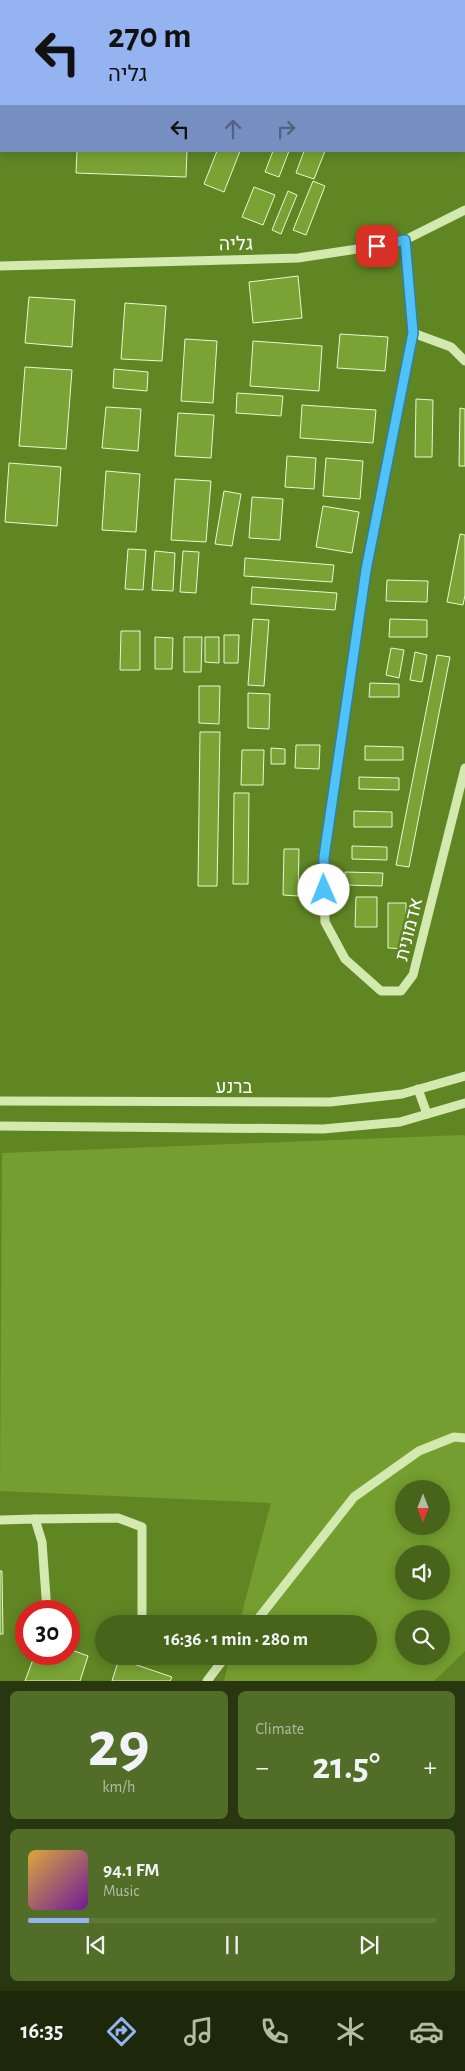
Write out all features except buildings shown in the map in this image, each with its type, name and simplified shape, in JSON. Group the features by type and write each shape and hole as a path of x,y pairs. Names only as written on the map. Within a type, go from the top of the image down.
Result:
{"street":[{"name":"גליה","path":"0,266 298,258 405,240 465,210"},
{"name":"אדמונית","path":"405,240 413,333 366,570 324,857 325,922 346,959 381,991 401,992 413,975 465,768"},
{"path":"413,333 451,347 465,361"},
{"name":"ברנע","path":"0,1101 330,1102 402,1094 465,1076"},
{"path":"418,1089 427,1114"},
{"path":"0,1126 323,1128 400,1122 465,1103"},
{"path":"261,1615 354,1497 419,1451 454,1437 465,1438"},
{"path":"0,1520 118,1518 142,1527 142,1615"},
{"path":"35,1520 42,1542 46,1600"},
{"path":"207,1681 219,1665"}],"green space":[{"path":"465,1136 465,1651 434,1681 224,1681 228,1665 377,1665 377,1615 241,1615 271,1503 0,1491 2,1153"}],"route":[{"path":"324,890 324,857 366,570 413,333 405,240 377,246"}]}
